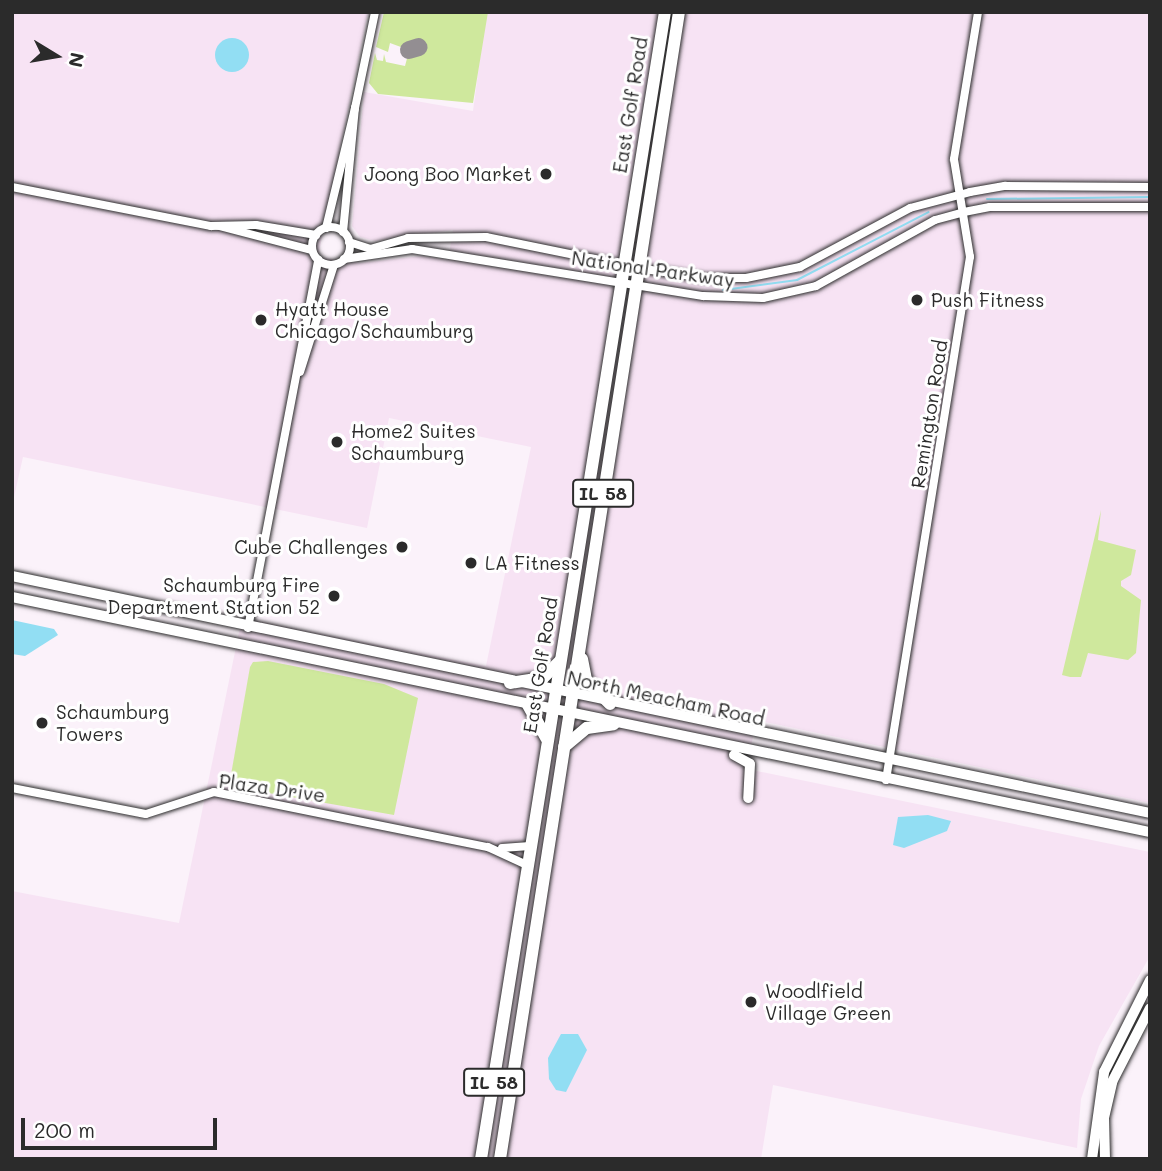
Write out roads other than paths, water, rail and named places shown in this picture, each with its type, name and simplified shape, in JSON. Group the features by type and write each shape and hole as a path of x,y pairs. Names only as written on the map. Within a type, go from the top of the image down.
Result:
{"main road":[{"name":"East Golf Road","path":"481,1159 665,12"},
{"name":"East Golf Road","path":"500,1159 679,12"},
{"name":"North Meacham Road","path":"12,576 555,693 1150,813"},
{"name":"North Meacham Road","path":"12,597 675,737 1150,832"},
{"path":"581,637 586,680 610,704"},
{"path":"510,683 544,678 560,660"},
{"path":"528,705 547,741"},
{"path":"564,747 587,728 614,724"},
{"path":"675,737 685,744 747,760 748,798 756,769 777,757"},
{"path":"1082,819 1107,805"}],"street":[{"path":"312,250 316,235 326,228 375,12"},
{"name":"Remington Road","path":"886,779 970,257 954,159 958,114 978,12"},
{"path":"300,372 334,265 344,259 349,242 343,232 355,108"},
{"name":"National Parkway","path":"349,242 370,249 408,239 486,237 638,268 704,278 777,273 800,267 910,208 958,196 1005,186 1150,187"},
{"path":"12,187 219,226 312,250 318,260 300,372 248,628"},
{"name":"National Parkway","path":"344,259 412,249 722,298 763,298 807,289 936,220 964,212 990,207 1150,207"},
{"path":"219,226 256,225 316,235"},
{"path":"326,228 343,232"},
{"path":"318,260 334,265"},
{"name":"Plaza Drive","path":"12,788 146,814 214,792 488,847 530,846"},
{"name":"Plaza Drive","path":"488,847 527,865"},
{"path":"1092,1159 1104,1072 1150,980"},
{"path":"1105,1159 1104,1118 1112,1082 1150,1008"}],"water":[{"path":"232,38 244,43 249,55 244,67 232,72 220,67 215,55 220,43"},
{"path":"12,620 54,629 58,635 25,656 12,654"},
{"path":"928,815 951,821 947,831 904,848 893,845 898,817"},
{"path":"561,1034 578,1034 587,1050 566,1092 556,1090 549,1079 548,1058"}],"waterway":[{"path":"987,199 1149,197"},
{"path":"723,290 797,280 929,212"}],"place":[{"name":"Joong Boo Market","path":"546,174"},
{"name":"Push Fitness","path":"917,300"},
{"name":"Hyatt House Chicago/Schaumburg","path":"261,320"},
{"name":"Home2 Suites Schaumburg","path":"337,442"},
{"name":"Cube Challenges","path":"402,547"},
{"name":"LA Fitness","path":"471,563"},
{"name":"Schaumburg Fire Department Station 52","path":"334,596"},
{"name":"Schaumburg Towers","path":"42,723"},
{"name":"Woodlfield Village Green","path":"751,1002"}]}
